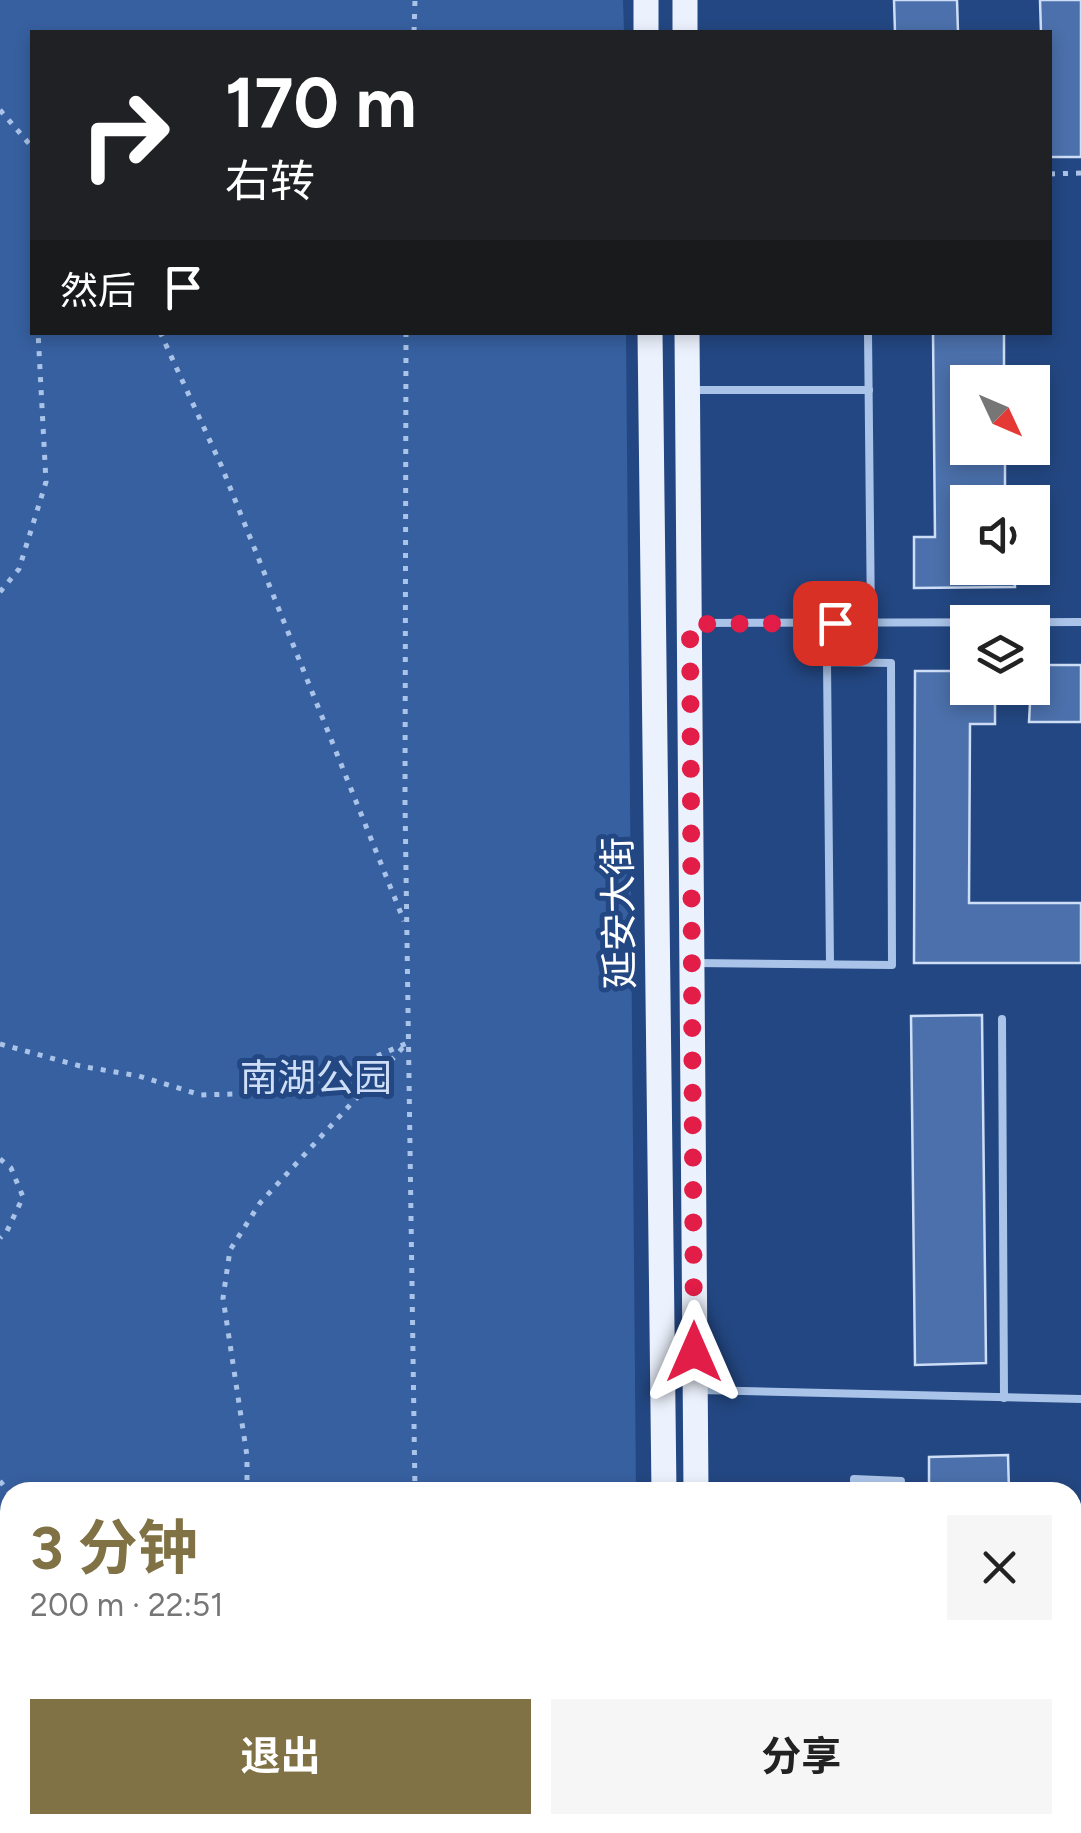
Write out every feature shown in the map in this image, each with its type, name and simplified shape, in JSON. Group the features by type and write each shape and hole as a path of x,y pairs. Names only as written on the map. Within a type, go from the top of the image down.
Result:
{"main road":[{"path":"646,0 646,30"},
{"path":"685,0 686,30"},
{"name":"延安大街","path":"650,335 664,1482"},
{"name":"延安大街","path":"688,335 696,1482"}],"lane":[{"path":"868,335 871,623"},
{"path":"688,390 869,390"},
{"path":"690,624 1081,622"},
{"path":"692,963 892,965 891,663 827,662 830,964"},
{"path":"1002,1018 1004,1398"},
{"path":"695,1390 1081,1399"},
{"path":"854,1482 902,1480"}],"path":[{"path":"414,30 415,0"},
{"path":"0,110 30,146"},
{"path":"1052,174 1081,174"},
{"path":"0,592 18,569 46,482 38,335"},
{"path":"161,335 221,465 406,926"},
{"path":"406,335 406,926 416,1482"},
{"path":"0,1044 202,1095 265,1093 334,1075 407,1043"},
{"path":"246,1482 246,1456 223,1298 230,1250 260,1202 407,1043"},
{"path":"0,1158 11,1168 24,1197 0,1238"}],"green space":[{"name":"南湖公园","path":"0,0 623,0 624,30 30,30 30,335 626,335 636,1482 0,1482"}],"building":[{"path":"894,0 957,0 958,30 895,30"},
{"path":"1040,0 1081,0 1081,157 1052,157 1052,30 1041,30"},
{"path":"933,335 1004,335 1004,365 950,365 950,465 1005,465 1005,485 950,485 950,585 1015,587 914,588 914,537 935,537"},
{"path":"1050,665 1081,665 1081,722 1029,722 1030,705 1050,705"},
{"path":"915,671 950,671 950,705 995,705 995,724 970,724 969,903 1081,903 1081,963 914,963"},
{"path":"982,1015 986,1363 915,1365 911,1016"},
{"path":"1008,1455 1009,1482 929,1482 929,1457"}],"route":[{"path":"694,1352 690,624 835,623"}]}
